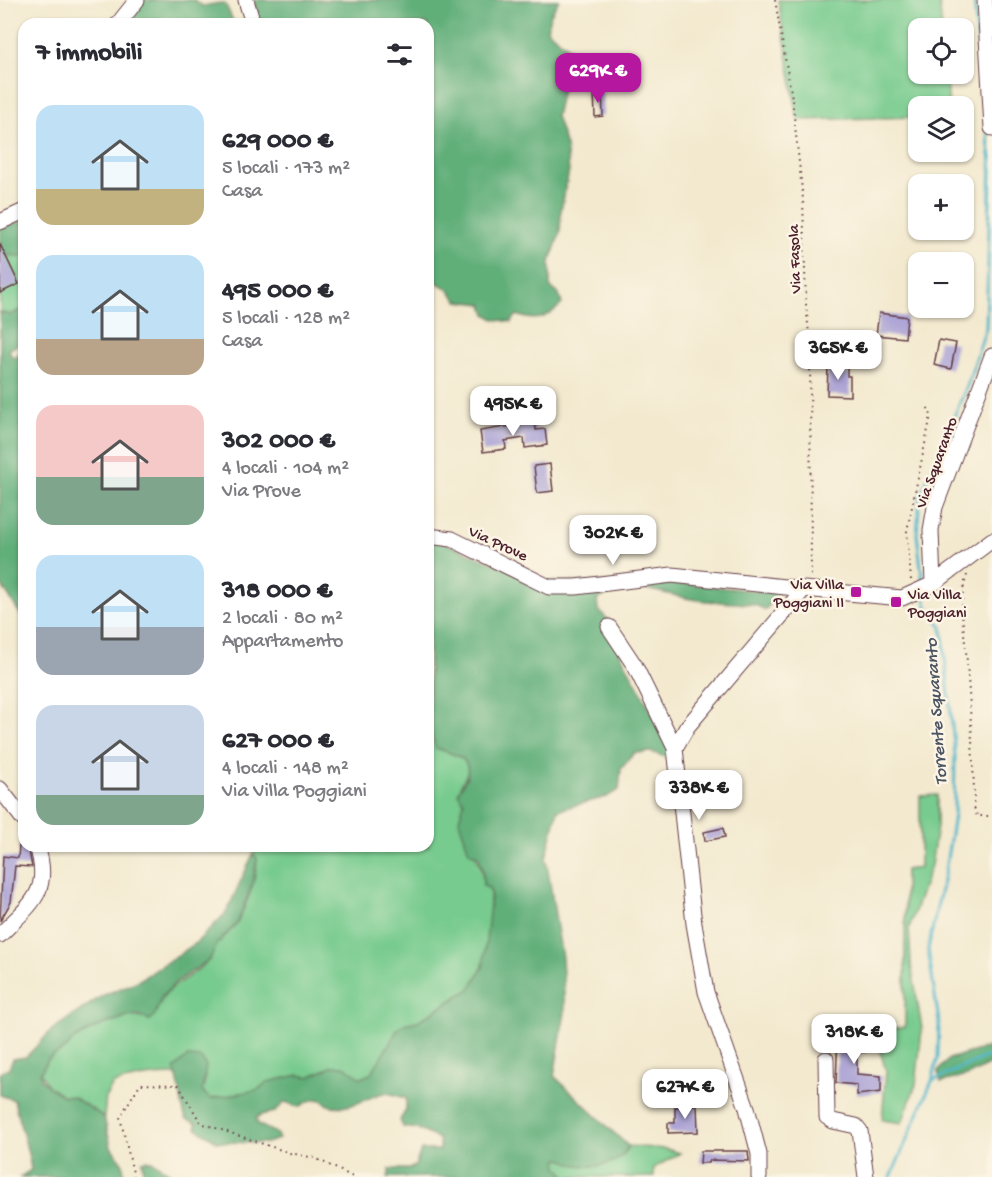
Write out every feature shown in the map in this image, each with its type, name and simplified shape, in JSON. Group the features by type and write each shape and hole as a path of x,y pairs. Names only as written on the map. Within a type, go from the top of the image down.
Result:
{"street":[{"path":"123,18 137,0"},
{"path":"246,0 251,18"},
{"path":"984,0 992,128"},
{"path":"0,222 18,214"},
{"name":"Via Squaranto","path":"933,584 931,530 935,507 990,367 992,356"},
{"name":"Via Prove","path":"434,537 452,539 549,587 576,587 672,575 804,589"},
{"path":"675,748 687,727 804,589 902,598 933,584 992,540"},
{"path":"609,627 635,666 675,748 694,924 706,992 747,1108 759,1154 759,1177"},
{"path":"0,789 18,812"},
{"path":"0,935 37,899 43,880 39,852"},
{"path":"826,1059 827,1117 833,1121 856,1126 860,1131 866,1177"}],"path":[{"name":"Via Fasola","path":"775,0 792,98 803,199 806,304 810,344 813,552 811,578 804,589"},
{"path":"913,595 907,531 931,414 927,406"},
{"path":"970,566 963,586 961,610 971,714 974,807 977,816 992,816"},
{"path":"134,1177 120,1117 140,1084 178,1086 201,1123 290,1153 315,1158 353,1177"}],"green space":[{"path":"140,0 194,0 203,6 223,3 232,18 131,18"},
{"path":"253,0 559,0 550,16 547,29 570,48 575,57 570,75 562,89 556,116 566,147 569,171 561,210 560,233 550,262 550,287 559,294 562,304 541,318 530,319 517,315 511,322 494,319 486,314 483,304 458,301 448,289 434,281 434,18 258,18"},
{"path":"778,0 939,0 941,18 908,18 908,84 947,84 948,96 908,96 908,117 798,120"},
{"path":"18,223 18,256 0,255 0,228"},
{"path":"0,255 18,256 18,312 10,315 0,312"},
{"path":"0,312 10,315 18,312 18,344 9,350 13,358 18,354 18,611 0,583"},
{"path":"434,538 537,581 689,584 779,593 765,610 756,605 691,599 644,589 622,590 597,600 598,609 610,622 611,636 669,744 669,758 651,752 634,753 621,769 619,790 606,797 558,810 546,858 562,958 565,1012 554,1076 628,1146 620,1157 607,1164 592,1166 577,1165 559,1159 558,1167 567,1177 542,1174 538,1177 388,1177 390,1169 409,1169 415,1166 421,1150 440,1150 439,1139 418,1129 403,1127 400,1120 406,1110 406,1098 386,1093 356,1104 343,1106 328,1105 318,1099 300,1107 285,1102 275,1112 260,1115 256,1119 259,1125 276,1133 279,1139 266,1143 218,1142 196,1128 196,1123 186,1119 174,1069 187,1057 201,1058 206,1066 202,1091 210,1099 257,1090 268,1082 299,1075 309,1077 333,1066 344,1066 361,1078 371,1074 398,1029 404,1024 418,1021 470,989 483,967 491,895 490,889 483,885 483,870 478,856 469,852 459,820 464,802 458,793 468,769 459,756 436,748 434,742"},
{"path":"434,742 436,748 462,759 468,768 461,784 464,807 460,820 465,838 480,866 483,885 490,889 490,923 483,967 470,989 418,1021 404,1024 371,1074 361,1078 344,1066 326,1069 309,1077 299,1075 268,1082 257,1090 210,1099 202,1091 206,1077 170,1075 147,1077 113,1084 106,1096 104,1117 73,1097 63,1096 50,1088 40,1073 49,1058 67,1048 73,1040 97,1027 128,1016 143,1018 155,1014 165,995 172,988 209,960 216,946 235,924 245,906 255,876 257,858 254,852 434,852"},
{"path":"937,795 937,826 931,865 909,928 911,964 922,1029 916,1084 902,1123 882,1120 886,1071 874,1030 905,1027 905,870 920,868 920,796"},
{"path":"253,854 257,858 253,882 238,922 217,944 210,959 175,983 161,998 155,1015 150,1020 138,1015 128,1016 97,1027 73,1040 67,1048 49,1058 40,1073 41,1079 50,1088 63,1096 73,1097 104,1117 111,1147 123,1164 124,1177 20,1177 31,1170 30,1161 14,1100 0,1095 0,1073 9,1068 13,1059 26,1057 53,1029 102,996 138,981 195,944 226,913"},
{"path":"992,1046 992,1063 967,1076 941,1082 938,1071 949,1059"},
{"path":"628,1146 666,1149 680,1153 654,1168 654,1177 567,1177 558,1167 557,1161 562,1158 579,1165 599,1166 609,1163 624,1154"},
{"path":"142,1161 152,1161 176,1177 144,1177"}],"building":[{"path":"594,91 602,91 603,116 595,117"},
{"path":"0,244 18,284 0,293"},
{"path":"879,313 907,317 905,338 876,335"},
{"path":"939,340 956,343 951,369 934,365"},
{"path":"828,365 847,365 847,376 850,376 850,396 827,395"},
{"path":"535,422 536,430 545,429 547,445 525,448 524,438 505,441 506,449 483,452 480,431"},
{"path":"550,464 553,491 537,493 534,466"},
{"path":"723,828 725,837 705,841 704,832"},
{"path":"18,852 29,852 32,867 15,866 11,902 0,921 3,856 18,858"},
{"path":"838,1033 866,1036 866,1052 857,1052 857,1074 881,1076 881,1092 857,1095 857,1085 836,1083"},
{"path":"689,1105 697,1105 698,1132 668,1133 668,1123 675,1123 675,1107 689,1107"},
{"path":"701,1151 748,1151 749,1161 710,1160 709,1163 700,1163"}],"waterway":[{"name":"Torrente Squaranto","path":"974,0 982,88"},
{"name":"Torrente Squaranto","path":"923,584 917,534 920,497 967,386 986,328 991,161 987,130"},
{"name":"Torrente Squaranto","path":"891,1177 932,1081 938,1057 939,1022 928,949 945,871 954,815 955,755 942,627 927,607 924,593"},
{"path":"932,1081 992,1054"}],"place":[{"name":"Via Villa Poggiani II","path":"856,592"},
{"name":"Via Villa Poggiani","path":"896,602"}]}
